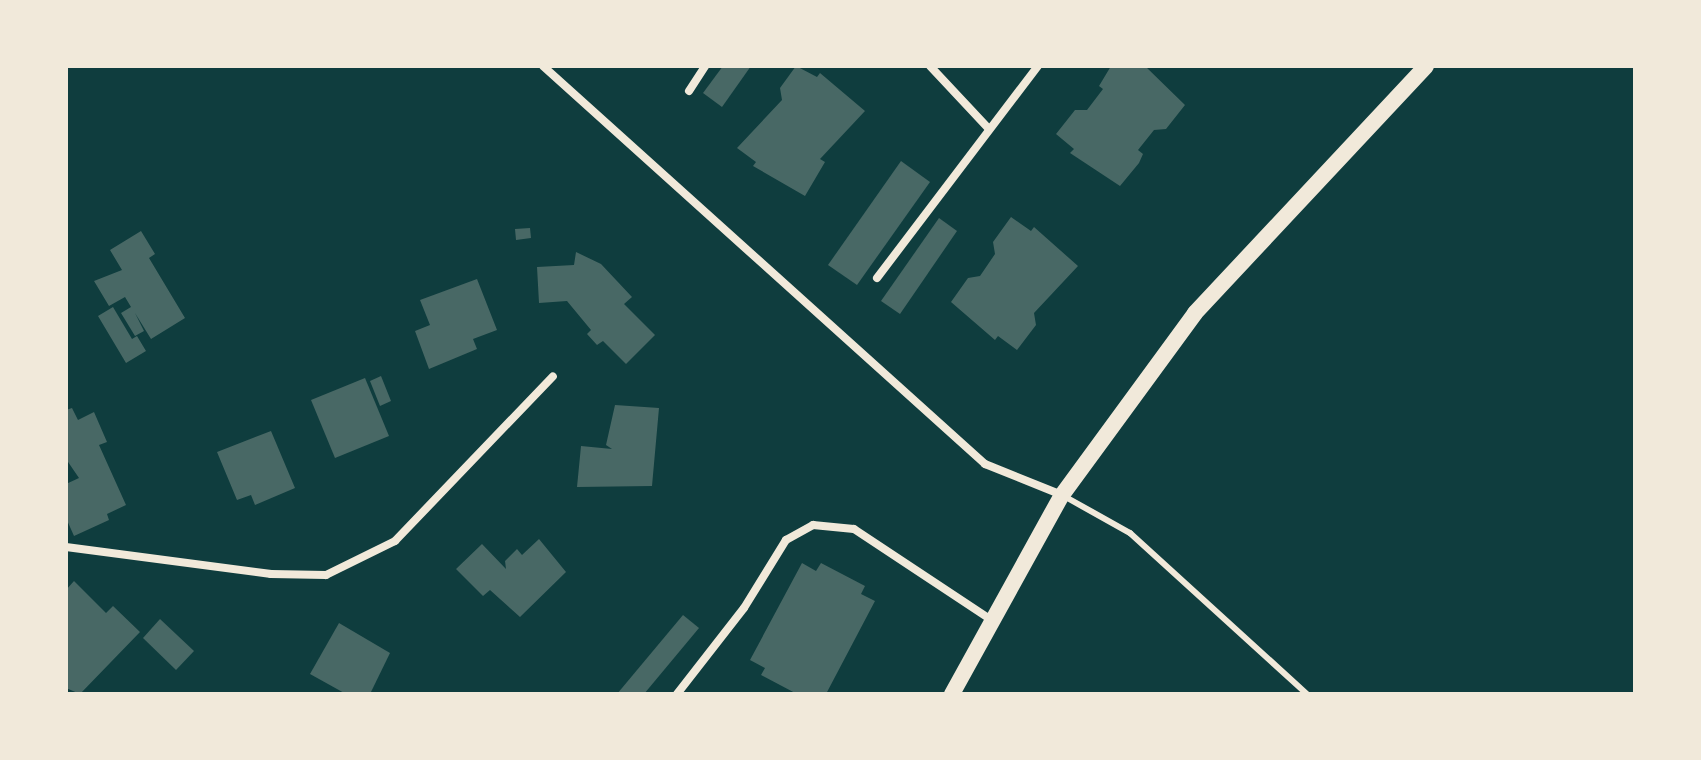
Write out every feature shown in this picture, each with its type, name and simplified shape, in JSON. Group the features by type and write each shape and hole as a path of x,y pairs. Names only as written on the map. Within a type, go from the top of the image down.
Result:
{"main road":[{"path":"952,694 990,619 1062,495 1195,313 1426,66"}],"street":[{"path":"543,66 985,464 1062,495"},
{"path":"689,91 705,66"},
{"path":"930,66 989,129"},
{"path":"877,278 1038,66"},
{"path":"66,547 271,574 326,575 395,541 553,376"},
{"path":"677,694 744,608 786,540 813,525 854,529 990,619"}],"lane":[{"path":"1062,495 1130,533 1307,694"}],"building":[{"path":"723,66 751,66 722,107 703,93"},
{"path":"796,66 817,77 820,73 865,111 820,159 825,162 805,196 753,166 756,162 737,148 782,100 780,88"},
{"path":"1111,66 1145,66 1185,105 1166,129 1154,130 1138,150 1143,154 1139,163 1120,186 1070,153 1074,149 1056,134 1075,110 1087,110 1103,89 1099,86"},
{"path":"901,161 930,182 857,285 828,265"},
{"path":"1011,217 1031,231 1034,227 1078,266 1034,313 1036,325 1017,350 998,336 995,340 951,302 968,278 980,276 995,254 993,242"},
{"path":"939,218 957,231 900,314 881,301"},
{"path":"530,228 531,238 516,240 515,229"},
{"path":"141,231 155,254 149,258 185,318 151,339 135,313 144,331 135,336 121,313 131,307 125,297 109,306 94,281 122,270 110,250"},
{"path":"576,252 601,264 632,297 624,304 655,335 626,364 603,341 597,345 587,334 591,330 567,301 539,303 537,267 574,265"},
{"path":"477,279 497,330 473,339 477,349 429,369 415,331 430,325 420,300"},
{"path":"113,307 132,339 137,336 146,351 126,363 98,316"},
{"path":"381,376 391,401 380,406 370,381"},
{"path":"365,378 389,436 335,458 311,400"},
{"path":"615,405 659,408 652,486 577,487 581,446 612,449 606,445"},
{"path":"72,408 78,420 94,412 107,442 99,445 126,505 107,514 109,520 74,536 66,518 66,484 79,478 66,459 66,410"},
{"path":"271,431 295,488 255,505 251,495 237,500 217,452"},
{"path":"539,539 566,572 520,617 490,590 483,596 456,569 482,544 506,569 505,561 517,549 522,555"},
{"path":"802,563 816,571 821,563 865,586 861,594 875,601 826,694 797,694 761,675 765,668 750,660"},
{"path":"74,581 106,613 113,606 140,632 80,694 66,688 66,590"},
{"path":"683,615 699,628 644,694 617,694"},
{"path":"160,619 194,651 176,670 143,638"},
{"path":"339,623 390,653 370,694 346,694 310,674"}]}
